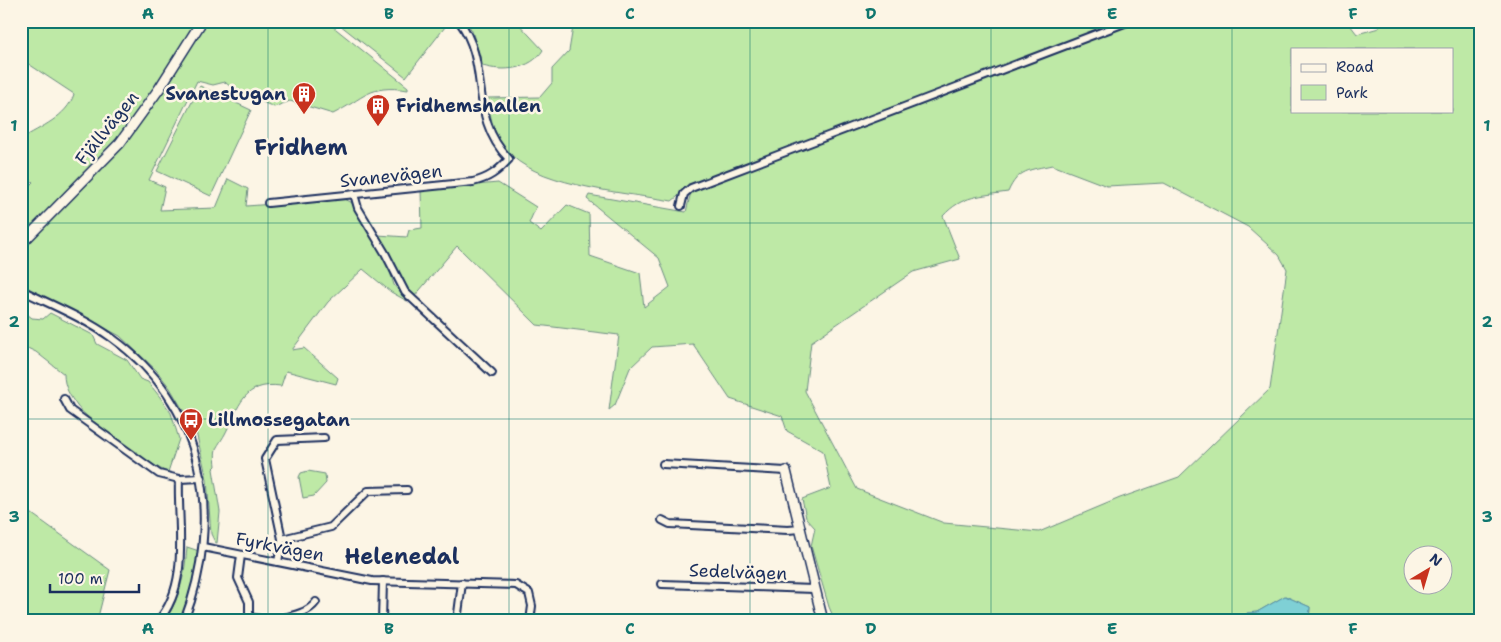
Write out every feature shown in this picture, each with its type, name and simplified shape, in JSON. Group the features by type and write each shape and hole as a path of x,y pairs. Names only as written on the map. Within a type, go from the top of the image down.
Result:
{"street":[{"name":"Fjällvägen","path":"21,244 120,143 159,89 202,21"},
{"name":"Svanevägen","path":"268,203 485,179 492,176 509,159 489,132 484,119 474,50 459,21"},
{"path":"681,206 684,194 690,188 1130,21"},
{"path":"354,194 358,208 386,252 406,292 492,372"},
{"path":"21,290 97,329 141,363 158,382 182,418 194,449 201,478 205,516 203,547 192,601 184,621"},
{"path":"64,399 70,410 159,474 179,479 201,478"},
{"path":"278,562 282,539 265,459 277,440 324,438"},
{"path":"663,464 786,471 822,621"},
{"path":"158,621 172,598 181,550 179,479"},
{"path":"282,539 332,527 368,491 406,490"},
{"path":"662,520 670,524 800,529"},
{"name":"Fyrkvägen","path":"203,547 356,578 383,581 521,586 529,593 531,598 530,621"},
{"path":"241,555 238,578 249,602 249,619 271,621 312,608 316,602"},
{"path":"382,621 383,581"},
{"path":"457,621 462,583"},
{"name":"Sedelvägen","path":"662,584 814,589"}],"green space":[{"path":"21,21 197,21 156,85 118,139 21,237 21,194 33,182 21,171 21,139 59,115 74,94 21,59"},
{"path":"206,21 326,21 408,87 408,90 384,89 375,91 333,114 290,101 274,107 234,90 225,82 213,85 197,81 149,180 165,187 160,210 216,208 228,179 248,189 246,206 344,199 351,202 355,208 359,205 378,235 407,237 409,230 422,228 421,190 498,183 536,207 529,223 541,232 567,205 589,214 590,256 640,273 644,307 670,287 659,258 587,199 589,195 686,212 691,192 1141,21 1347,21 1357,34 1379,28 1379,21 1480,21 1480,621 1309,621 1310,607 1285,596 1257,612 1247,613 1243,621 835,621 811,546 815,528 806,518 802,499 831,488 823,451 787,431 782,416 730,399 693,344 652,347 630,368 615,405 609,410 619,335 537,325 457,246 414,297 390,272 394,285 407,301 391,292 363,269 328,302 292,350 304,348 338,378 336,384 286,371 281,386 258,388 244,398 215,455 216,466 213,469 220,512 217,543 211,534 207,479 196,432 170,388 156,370 120,336 21,284 21,248 123,145","holes":["1052,165 1107,186 1164,183 1248,227 1279,255 1287,269 1270,389 1179,477 1120,498 1039,532 944,523 857,489 805,391 811,342 913,272 960,259 943,216 957,204 972,198 1008,192 1012,184 1021,175 1031,170"]},
{"path":"335,21 438,21 445,27 406,77"},
{"path":"466,21 516,21 543,50 531,62 516,68 499,69 483,66 472,31"},
{"path":"574,21 1123,21 886,110 682,193 672,201 588,187 545,175 527,167 512,156 497,137 490,114 488,98 540,97 552,83 552,69 569,51"},
{"path":"200,86 251,110 211,196 157,171"},
{"path":"21,299 24,301 23,311 32,318 43,319 50,313 93,335 97,344 127,360 140,379 148,382 171,413 179,439 168,472 136,453 92,421 72,399 66,387 64,374 36,352 21,345"},
{"path":"308,471 325,474 326,483 314,496 303,498 299,477 301,473"},
{"path":"21,506 110,570 97,621 21,621"},
{"path":"187,547 199,551 189,602 181,621 165,621 181,585"}],"water":[{"path":"1285,596 1310,607 1309,621 1243,621 1247,613 1257,612"}],"place":[{"name":"Svanestugan","path":"304,115"},
{"name":"Fridhemshallen","path":"378,127"},
{"name":"Lillmossegatan","path":"191,441"}],"district":[{"name":"Fridhem","path":"301,147"},
{"name":"Helenedal","path":"402,556"}]}
